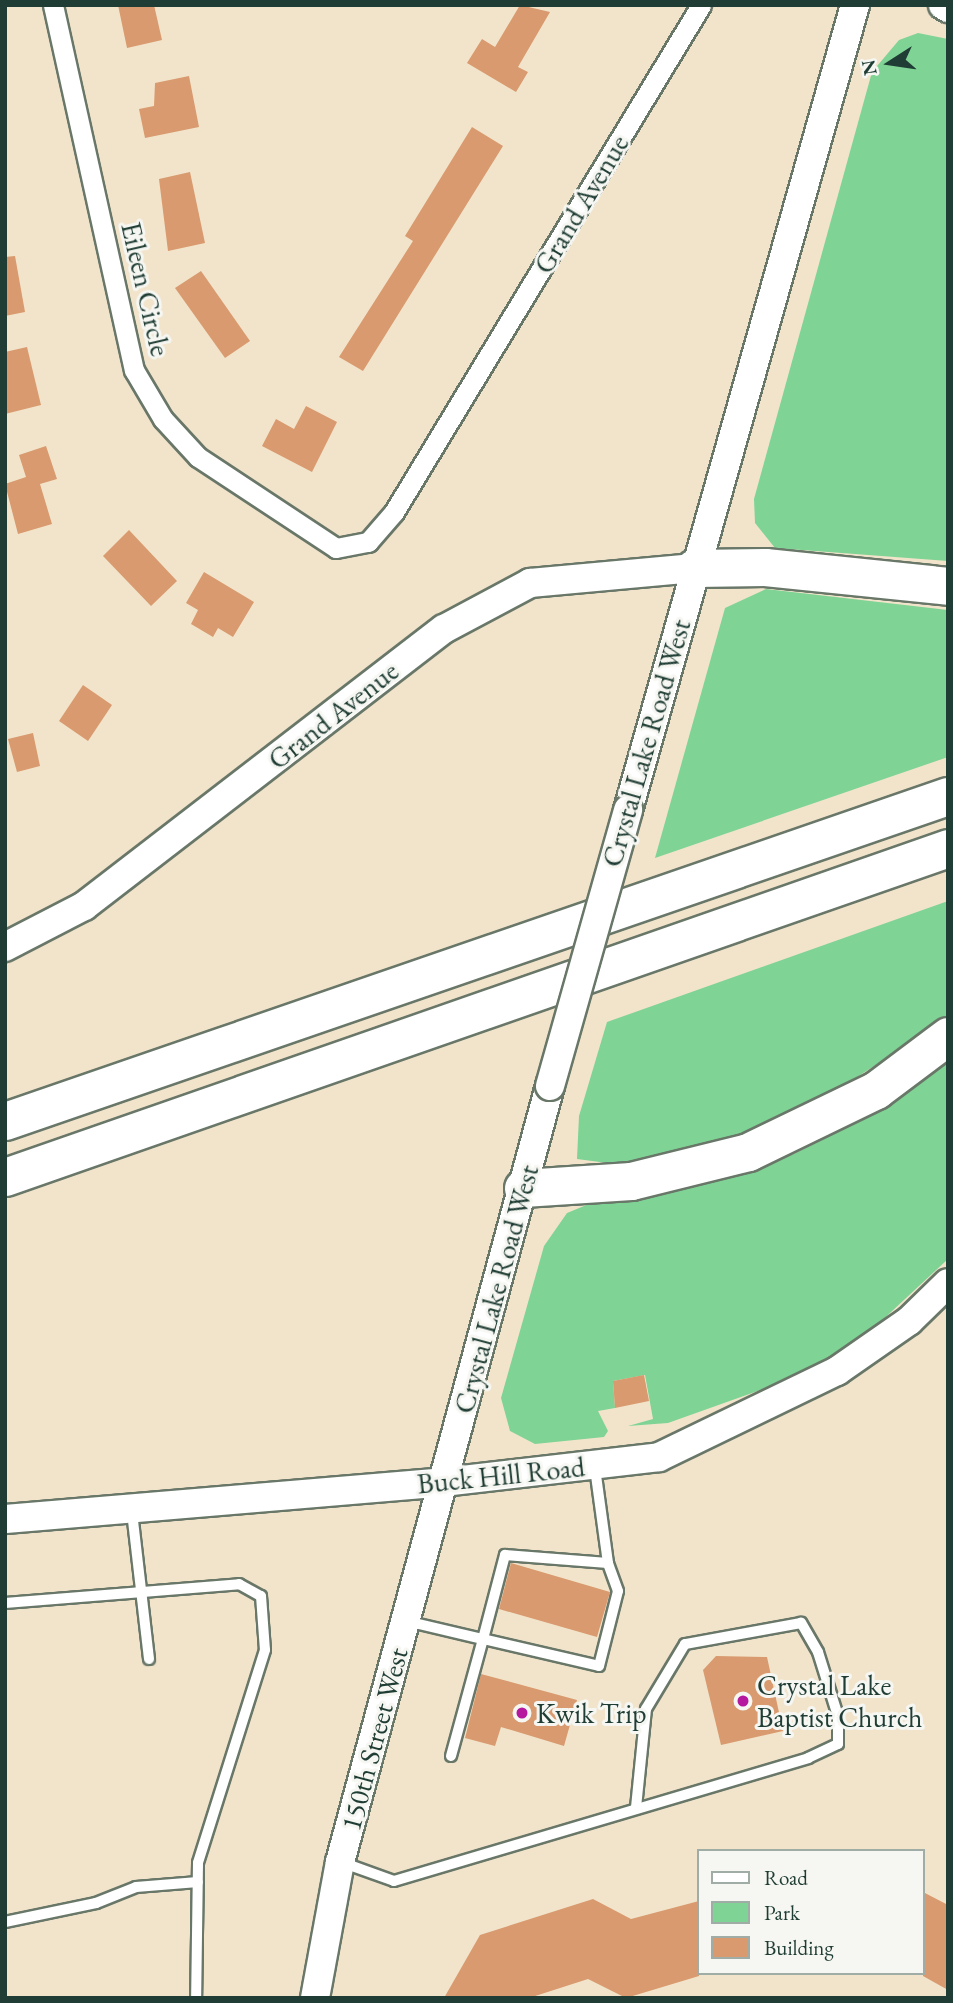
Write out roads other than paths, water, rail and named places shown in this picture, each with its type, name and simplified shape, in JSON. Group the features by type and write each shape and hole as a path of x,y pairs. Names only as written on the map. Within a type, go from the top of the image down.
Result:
{"highway":[{"path":"694,568 765,567 948,586"},
{"path":"5,1121 948,796"},
{"path":"5,1177 948,848"},
{"path":"523,1188 631,1181 748,1152 876,1090 948,1036"},
{"path":"5,1198 115,1140"}],"street":[{"name":"Eileen Circle","path":"53,5 134,370 163,419 198,457 336,548 368,542"},
{"name":"Grand Avenue","path":"368,542 394,512 701,5"},
{"name":"Crystal Lake Road West","path":"444,1482 550,1086 694,568 855,5"},
{"path":"943,5 948,8"},
{"name":"Grand Avenue","path":"5,947 84,906 444,629 530,583 694,568"},
{"name":"Buck Hill Road","path":"5,1519 444,1482 659,1457 836,1371 909,1321 948,1283"},
{"name":"150th Street West","path":"315,1998 340,1862 444,1482"}],"lane":[{"path":"406,1620 598,1667 618,1591 608,1563 595,1465"},
{"path":"132,1508 138,1592 149,1659"},
{"path":"451,1756 505,1555 608,1563"},
{"path":"5,1603 239,1584 261,1597 265,1650 198,1882 196,1998"},
{"path":"340,1862 394,1881 636,1808 838,1744 834,1703 818,1652 801,1623 685,1644 646,1709 636,1808"},
{"path":"5,1922 96,1903 136,1887 198,1882"}],"place":[{"name":"Crystal Lake Baptist Church","path":"743,1701"},
{"name":"Kwik Trip","path":"522,1713"}]}
